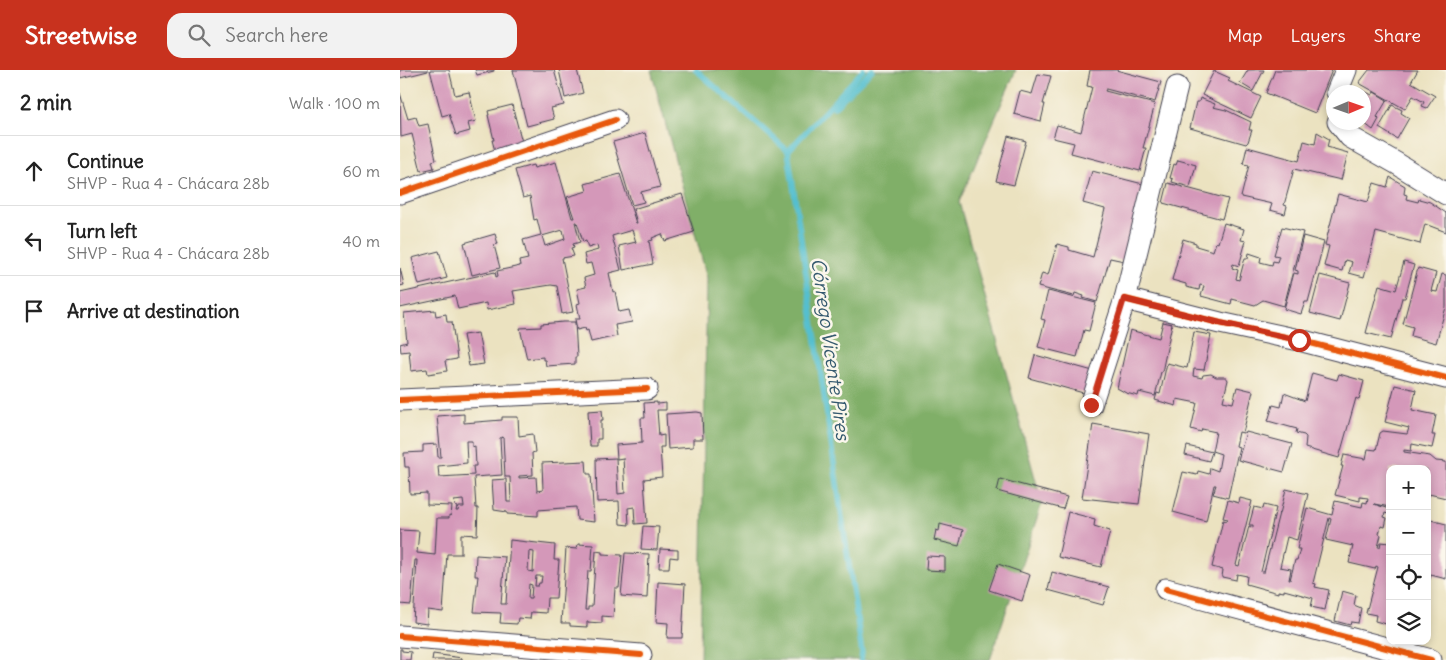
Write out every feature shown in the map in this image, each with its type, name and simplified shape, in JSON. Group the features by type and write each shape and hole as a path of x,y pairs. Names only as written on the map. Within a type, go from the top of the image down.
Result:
{"street":[{"path":"1339,85 1346,70"},
{"path":"1091,405 1124,299 1177,87"},
{"path":"400,193 615,120"},
{"path":"1344,130 1350,137 1446,194"},
{"path":"1124,299 1299,340 1446,378"},
{"path":"400,400 647,389"},
{"path":"1166,589 1431,660"},
{"path":"400,636 546,654 641,655"}],"green space":[{"path":"651,70 1016,70 959,202 1042,503 990,660 700,660 707,278"}],"building":[{"path":"400,70 428,70 428,71 400,78"},
{"path":"430,70 449,70 455,95 469,92 476,121 468,123 470,131 456,135 449,114 442,116"},
{"path":"475,70 494,70 494,71 477,75"},
{"path":"513,70 554,70 564,105 551,108 554,119 527,126"},
{"path":"559,70 577,70 583,93 565,98"},
{"path":"1090,70 1116,70 1161,82 1155,102 1106,89 1105,91 1155,104 1143,148 1146,148 1140,171 1071,153 1074,143 1053,138 1057,125 1081,132 1092,87 1087,86"},
{"path":"1248,70 1264,70 1253,91 1240,83"},
{"path":"1275,70 1332,70 1315,113 1266,93"},
{"path":"1369,70 1418,70 1411,82 1435,96 1427,108 1422,106 1424,102 1413,96 1405,109 1371,90 1371,85 1359,83"},
{"path":"1214,71 1230,78 1228,81 1261,97 1251,118 1202,95"},
{"path":"1038,74 1051,76 1043,104 1045,104 1041,121 1014,114 1020,91 1032,94"},
{"path":"1374,92 1387,100 1377,117 1379,119 1373,130 1371,128 1371,94"},
{"path":"400,93 408,119 416,117 419,126 428,124 436,160 432,161 434,168 421,171 412,134 401,137"},
{"path":"1200,98 1215,104 1213,107 1226,110 1251,122 1249,130 1252,130 1248,142 1246,144 1190,128 1196,102 1199,102"},
{"path":"512,105 522,142 495,151 488,111"},
{"path":"1392,105 1402,110 1401,113 1409,118 1397,139 1379,128"},
{"path":"1317,132 1329,139 1327,147 1348,153 1341,180 1294,169 1284,205 1287,206 1285,214 1270,210 1272,204 1241,197 1249,165 1243,164 1247,147 1299,161 1304,141 1315,144"},
{"path":"645,133 660,187 641,192 644,202 632,205 613,142"},
{"path":"1008,136 1026,141 1014,185 996,181"},
{"path":"1178,160 1196,165 1190,187 1172,182 1173,179 1170,178 1174,164 1176,165"},
{"path":"556,162 572,218 574,218 567,197 587,191 585,184 620,174 636,223 633,209 682,194 694,232 665,241 662,234 652,238 653,240 649,241 653,264 623,270 619,246 636,242 632,230 612,236 621,270 609,273 613,292 615,291 619,312 629,310 632,322 615,325 617,336 591,342 588,330 586,331 585,328 577,330 575,319 580,319 577,304 580,303 577,289 586,287 584,278 594,275 591,263 586,264 584,254 598,250 597,245 588,248 586,241 583,242 577,222 575,222 580,242 573,244 574,247 571,248 574,256 562,258 573,312 562,314 557,286 551,285 513,291 516,304 487,310 486,303 458,309 455,296 400,308 400,293 495,272 496,277 498,276 497,271 520,266 519,261 528,259 523,240 541,235 537,219 534,220 530,196 523,198 515,170 533,165 534,168","holes":["563,230 565,239 545,246 542,236"]},
{"path":"1092,171 1143,184 1124,261 1110,258 1097,302 1083,298 1084,296 1075,293 1074,296 1038,287 1042,273 1048,275 1057,244 1069,247 1069,250 1093,257 1105,209 1083,203"},
{"path":"1390,177 1405,186 1404,194 1407,195 1406,199 1418,202 1419,199 1430,202 1446,213 1446,232 1425,224 1420,244 1376,232 1364,277 1349,273 1352,262 1345,260 1342,271 1324,266 1329,246 1325,245 1338,194 1368,202 1374,183 1387,187"},
{"path":"1168,183 1228,199 1222,219 1163,203"},
{"path":"1224,223 1244,229 1241,240 1246,241 1239,266 1233,264 1232,268 1238,270 1236,279 1239,280 1245,258 1248,258 1249,253 1261,257 1260,262 1272,265 1273,261 1277,262 1279,256 1274,255 1282,227 1303,232 1284,306 1263,300 1255,305 1232,299 1231,304 1201,296 1204,286 1200,285 1199,290 1186,287 1186,284 1172,280 1183,239 1196,243 1196,246 1213,251 1216,242 1218,243"},
{"path":"495,234 498,244 494,245 500,268 472,275 464,243"},
{"path":"1303,236 1324,242 1308,302 1305,302 1301,314 1284,309 1294,273 1298,274 1298,271 1295,270"},
{"path":"439,251 447,278 419,285 412,258"},
{"path":"1404,262 1414,265 1405,298 1402,298 1391,339 1366,333 1379,285 1396,290"},
{"path":"400,268 404,285 400,286"},
{"path":"1418,268 1436,273 1431,291 1437,292 1442,274 1446,275 1446,307 1436,343 1411,336 1413,327 1403,324"},
{"path":"1320,275 1350,283 1340,321 1310,313"},
{"path":"1048,291 1096,303 1089,331 1084,330 1077,357 1038,347 1045,320 1041,319"},
{"path":"435,310 436,316 446,314 447,322 452,322 457,359 445,361 447,371 428,374 427,369 411,371 409,351 401,352 400,344 407,342 404,313"},
{"path":"575,322 577,357 575,357 575,364 546,366 543,357 527,359 520,328 541,327 541,324"},
{"path":"1163,322 1172,324 1155,396 1139,392 1138,396 1117,388 1130,330 1159,338"},
{"path":"1194,332 1211,335 1204,370 1194,369 1193,376 1202,378 1203,375 1211,374 1216,377 1226,377 1228,380 1223,401 1233,403 1237,387 1253,391 1243,433 1239,432 1236,446 1239,447 1228,498 1213,494 1216,485 1214,485 1206,521 1173,512 1183,472 1197,475 1198,471 1209,474 1210,468 1218,471 1221,454 1212,451 1216,432 1202,429 1201,432 1191,429 1197,403 1177,399 1176,406 1155,400 1157,393 1160,394 1167,363 1187,368"},
{"path":"478,333 484,364 469,366 463,335"},
{"path":"1035,355 1093,371 1087,394 1029,378"},
{"path":"1312,373 1337,380 1339,374 1364,381 1359,400 1356,398 1339,458 1305,448 1306,437 1296,433 1297,429 1268,421 1273,405 1281,407 1284,393 1305,401"},
{"path":"1395,385 1416,390 1412,410 1436,415 1432,435 1435,435 1432,448 1412,444 1411,451 1404,450 1404,452 1430,456 1436,461 1446,462 1446,498 1431,494 1431,465 1386,465 1386,506 1374,504 1386,508 1384,517 1386,518 1386,522 1385,527 1381,526 1378,547 1380,547 1381,542 1386,543 1386,624 1375,621 1376,615 1366,613 1378,567 1376,566 1375,569 1349,563 1353,546 1326,540 1331,519 1329,518 1313,583 1316,584 1315,587 1329,590 1325,610 1311,607 1313,598 1284,590 1284,592 1278,591 1278,593 1246,584 1247,576 1237,574 1236,580 1222,577 1223,570 1212,567 1223,520 1227,521 1228,519 1223,518 1228,500 1239,503 1240,498 1252,501 1236,565 1239,566 1249,526 1253,528 1253,525 1249,525 1254,507 1263,509 1264,505 1276,508 1261,572 1264,572 1286,489 1308,494 1297,540 1287,537 1280,567 1291,569 1290,580 1300,549 1297,549 1307,508 1332,515 1335,501 1362,507 1363,502 1367,503 1368,498 1360,497 1360,501 1335,495 1343,466 1341,466 1344,455 1366,459 1368,449 1376,450 1380,433 1383,431 1407,434 1409,428 1385,422"},
{"path":"657,402 657,404 666,403 666,410 657,410 659,436 664,435 664,447 660,447 662,477 644,479 647,523 635,524 634,507 628,508 629,525 620,524 619,501 597,502 596,459 616,458 618,494 625,493 623,458 617,459 616,445 642,443 641,418 645,418 644,403"},
{"path":"602,410 601,439 597,439 597,446 590,446 588,411"},
{"path":"702,413 703,439 693,439 693,447 668,449 666,414"},
{"path":"464,414 464,423 502,420 502,417 518,417 519,436 533,434 535,452 532,453 533,475 519,476 519,478 536,477 537,491 543,490 542,463 586,461 587,474 591,474 594,522 577,520 576,507 538,510 538,516 507,514 507,512 494,510 492,480 506,479 507,502 511,502 510,477 505,477 503,437 500,438 502,475 474,477 476,508 478,508 477,535 461,534 461,554 447,554 443,612 428,610 427,624 413,622 417,560 415,560 411,605 400,604 400,530 419,531 417,553 435,555 437,518 449,518 449,515 451,516 452,506 427,505 427,493 410,494 409,467 405,467 404,453 423,452 423,445 437,444 438,457 441,457 437,416","holes":["466,441 472,441 472,447 475,446 476,466 473,466 474,475 439,477 438,466 467,463","463,500 464,507 459,507 458,511 456,511 457,507 454,501"]},
{"path":"1093,424 1149,434 1139,504 1082,498"},
{"path":"1246,432 1292,444 1284,472 1238,460"},
{"path":"1187,446 1212,452 1209,461 1185,455"},
{"path":"1000,479 1067,497 1063,509 997,491"},
{"path":"1068,512 1095,519 1094,526 1110,531 1101,567 1058,557"},
{"path":"1431,520 1446,524 1446,579 1431,575"},
{"path":"940,524 963,530 959,546 934,540 936,530 939,531"},
{"path":"643,526 659,527 657,550 641,549"},
{"path":"510,540 555,545 554,560 559,560 556,598 547,598 546,613 531,612 530,619 518,618 517,624 500,623 501,613 474,612 478,576 475,576 476,555 505,557 501,604 506,604","holes":["529,551 534,552 533,572 528,571","536,576 542,576 541,583 535,586","529,584 532,585 531,598 528,598"]},
{"path":"578,544 593,545 591,571 588,571 585,610 588,610 588,607 592,607 596,551 602,552 602,554 622,555 619,588 615,588 613,617 602,616 602,623 587,622 587,627 570,626 570,623 561,623 566,548 577,549"},
{"path":"660,549 678,550 678,558 670,557 669,568 659,568"},
{"path":"625,553 649,554 647,598 621,596"},
{"path":"927,556 945,557 945,571 926,570"},
{"path":"998,564 1030,575 1022,601 989,590"},
{"path":"1052,572 1109,587 1103,605 1048,590"},
{"path":"658,582 685,584 682,638 667,638 668,623 656,622"},
{"path":"1342,591 1356,595 1354,605 1361,608 1358,623 1351,622 1350,625 1335,621"},
{"path":"400,649 411,652 410,660 400,660"},
{"path":"433,654 462,658 462,660 432,660"}],"waterway":[{"path":"696,70 789,150"},
{"name":"Córrego Vicente Pires","path":"861,660 862,653 788,151 863,70"},
{"path":"834,107 872,70"}],"cycle path":[{"path":"400,193 615,120"},
{"path":"1125,299 1220,323 1299,340 1446,378"},
{"path":"400,400 647,389"},
{"path":"1166,589 1431,660"},
{"path":"400,636 641,655"}],"route":[{"path":"1091,405 1124,299 1299,340"}]}
